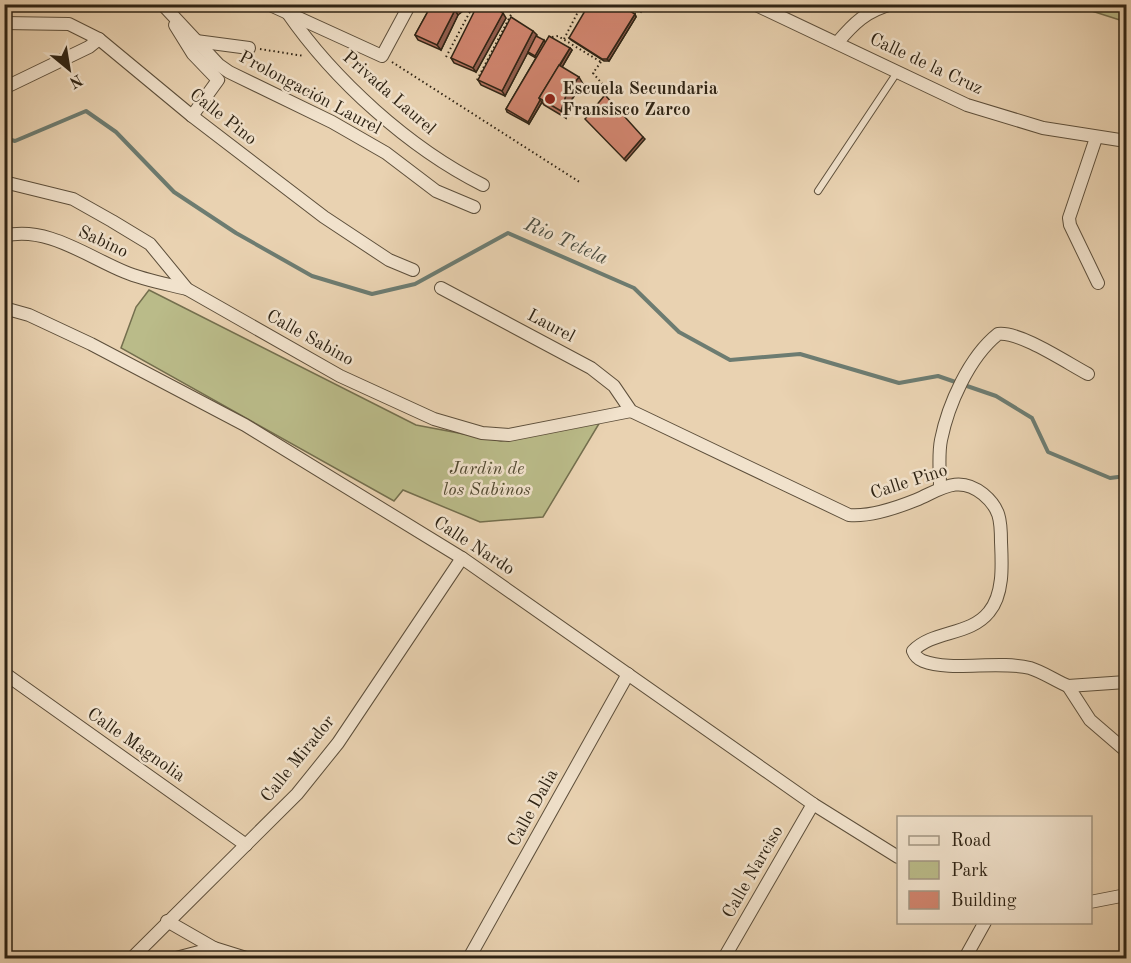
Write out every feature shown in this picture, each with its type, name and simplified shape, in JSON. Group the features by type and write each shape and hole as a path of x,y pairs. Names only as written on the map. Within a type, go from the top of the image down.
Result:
{"street":[{"path":"268,4 382,56 410,4"},
{"name":"Calle de la Cruz","path":"754,4 967,105 1042,128 1126,141"},
{"path":"837,43 857,19 872,10 892,4"},
{"path":"165,7 189,49 218,80 192,117"},
{"name":"Prolongación Laurel","path":"165,7 229,72 332,122 386,153 436,191 474,207"},
{"name":"Privada Laurel","path":"287,12 322,59 357,94 456,171 483,185"},
{"name":"Calle Pino","path":"4,23 69,24 99,39 192,117 324,217 389,260 412,270"},
{"path":"4,88 88,47 99,39"},
{"path":"196,41 249,48"},
{"path":"1096,138 1069,218 1072,232 1098,282"},
{"name":"Calle Sabino","path":"4,182 73,199 150,244 187,289 340,376 434,419 482,433 510,435 536,432 631,411"},
{"name":"Sabino","path":"4,236 18,232 51,238 128,273 187,289"},
{"name":"Laurel","path":"441,288 591,368 614,386 631,411"},
{"name":"Calle Nardo","path":"4,309 29,315 91,344 245,425 462,558 813,804 897,856"},
{"path":"940,487 941,442 950,411 971,368 998,334 1006,333 1021,339 1088,374"},
{"name":"Calle Pino","path":"631,411 849,515 868,514 916,500 940,487 965,483 994,503 1001,524 1002,575 994,605 988,614 971,627 922,644 913,651 915,655 923,661 938,664 993,664 1031,668 1068,686"},
{"name":"Calle Mirador","path":"132,958 297,794 338,743 462,558"},
{"name":"Calle Magnolia","path":"4,673 246,845"},
{"name":"Calle Dalia","path":"469,958 628,674"},
{"path":"1126,682 1068,686 1090,720 1126,751"},
{"name":"Calle Narciso","path":"724,958 813,804"},
{"path":"1092,902 1126,895"},
{"path":"167,921 214,948 246,958"},
{"path":"965,958 984,924"},
{"path":"176,958 214,948"}],"lane":[{"path":"818,191 898,71"}],"path":[{"path":"446,57 474,4"},
{"path":"564,39 582,4"},
{"path":"1096,4 1125,7"},
{"path":"477,80 515,7"},
{"path":"552,37 564,39 602,61 593,73 604,86 601,89 607,97"},
{"path":"249,48 322,59"},
{"name":"Privada Laurel","path":"382,56 581,183"}],"green space":[{"path":"1073,5 1126,5 1126,22 1123,21"},
{"name":"Jardin de los Sabinos","path":"149,290 416,425 501,441 600,422 543,517 480,522 403,490 394,501 121,348 136,307"}],"building":[{"path":"432,4 462,4 455,10 437,45 415,35"},
{"path":"478,4 488,4 503,13 473,68 451,58"},
{"path":"589,4 618,4 635,14 607,59 602,59 569,38"},
{"path":"630,4 643,4 639,10"},
{"path":"511,17 533,31 502,91 478,80"},
{"path":"536,36 544,40 535,56 528,52"},
{"path":"549,36 570,48 539,98 528,122 506,109"},
{"path":"559,65 579,77 567,92 561,111 539,98"},
{"path":"605,95 643,137 624,159 585,119"}],"waterway":[{"name":"Rio Tetela","path":"4,138 15,141 86,111 116,132 174,192 236,233 312,276 372,294 415,284 508,233 634,288 679,332 730,360 800,354 899,383 938,376 996,396 1032,418 1048,452 1110,478 1126,476"}],"place":[{"name":"Escuela Secundaria Fransisco Zarco","path":"550,99"}]}
